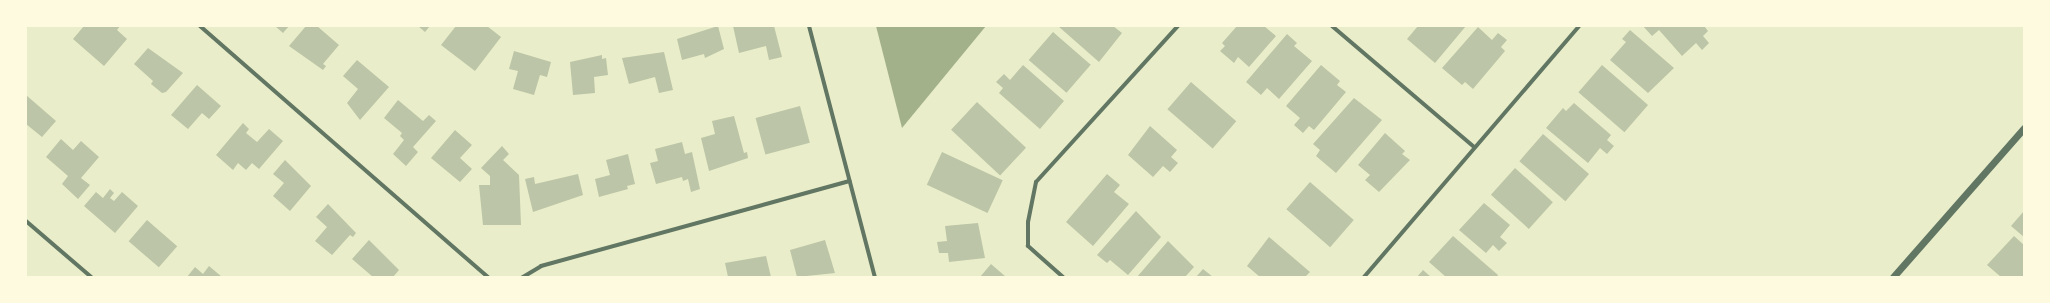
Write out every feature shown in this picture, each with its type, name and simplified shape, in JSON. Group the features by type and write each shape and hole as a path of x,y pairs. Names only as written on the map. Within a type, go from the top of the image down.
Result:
{"street":[{"path":"200,26 488,277"},
{"path":"809,26 875,277"},
{"path":"1063,277 1028,246 1028,222 1036,182 1178,26"},
{"path":"1332,26 1474,147"},
{"path":"1364,277 1579,26"},
{"path":"1893,277 2024,128"},
{"path":"523,277 541,266 849,181"},
{"path":"26,221 91,277"}],"shaded area":[{"path":"876,26 986,26 902,128"}],"building":[{"path":"84,26 120,26 117,30 127,39 104,66 73,39"},
{"path":"275,26 289,26 283,33"},
{"path":"306,26 317,26 339,45 323,64 326,66 323,70 289,46"},
{"path":"418,26 430,26 425,32"},
{"path":"456,26 487,26 501,37 475,71 441,45"},
{"path":"718,26 724,49 705,58 704,54 682,60 677,39"},
{"path":"733,26 774,26 782,57 769,60 766,46 739,53"},
{"path":"1058,26 1113,26 1122,33 1099,62"},
{"path":"1237,26 1264,26 1276,36 1249,67 1238,57 1234,63 1220,51 1225,46 1222,43"},
{"path":"1418,26 1466,26 1435,63 1407,39"},
{"path":"1643,26 1704,26 1708,31 1703,36 1709,43 1702,50 1696,43 1682,56 1659,30 1652,36"},
{"path":"1478,27 1492,40 1498,33 1507,40 1501,47 1505,51 1473,89 1465,82 1462,85 1442,68"},
{"path":"1630,30 1674,68 1648,93 1610,60 1626,42 1622,39"},
{"path":"1053,32 1091,65 1066,93 1029,60"},
{"path":"1287,34 1297,43 1294,46 1312,61 1279,99 1267,88 1261,95 1246,82"},
{"path":"148,48 183,73 166,92 162,93 151,84 153,81 134,64"},
{"path":"514,51 551,62 547,77 540,75 534,95 513,89 518,71 509,69"},
{"path":"664,52 673,90 659,93 655,77 629,84 622,58"},
{"path":"602,55 602,59 606,58 608,75 594,77 595,93 573,95 570,62"},
{"path":"357,60 389,87 360,120 347,103 358,89 343,76"},
{"path":"1023,65 1064,101 1040,129 999,93 1003,88 996,82 1004,74 1010,80"},
{"path":"1321,65 1340,81 1337,85 1346,92 1314,130 1309,126 1303,133 1294,125 1300,118 1286,106"},
{"path":"1602,65 1648,105 1624,132 1578,92"},
{"path":"1191,82 1236,121 1213,149 1167,109"},
{"path":"197,85 221,106 209,119 202,113 188,129 171,115"},
{"path":"26,95 56,121 42,137 26,124"},
{"path":"1354,98 1382,120 1336,173 1316,156 1320,150 1313,144"},
{"path":"398,100 423,121 429,115 436,121 413,147 418,152 406,166 393,154 404,140 400,136 402,133 384,118"},
{"path":"977,102 1026,148 1000,175 951,130"},
{"path":"1574,103 1611,135 1607,140 1614,146 1607,154 1600,148 1588,163 1546,128 1563,108 1566,111"},
{"path":"800,106 810,143 765,155 756,118"},
{"path":"734,116 744,153 747,152 748,158 709,171 701,138 715,134 712,121"},
{"path":"243,123 249,129 246,133 257,142 269,129 283,141 259,169 252,163 246,170 238,163 233,170 216,155"},
{"path":"1150,126 1177,150 1171,157 1178,163 1170,172 1163,166 1153,177 1128,155"},
{"path":"455,130 472,145 460,158 472,169 460,182 431,158"},
{"path":"1385,133 1405,151 1402,154 1410,160 1379,192 1365,180 1370,175 1358,165"},
{"path":"1543,134 1589,174 1565,201 1519,161"},
{"path":"61,139 73,150 81,141 99,157 81,178 90,185 78,199 62,184 68,176 46,157"},
{"path":"682,142 685,154 692,152 700,189 691,192 688,179 683,181 682,177 656,184 650,163 658,161 655,149"},
{"path":"502,146 509,154 503,160 519,175 521,225 483,225 479,185 490,185 490,176 481,168"},
{"path":"942,152 1003,180 988,213 927,185"},
{"path":"628,154 635,184 627,186 628,189 599,197 595,179 610,175 606,160"},
{"path":"285,160 311,186 290,211 273,196 284,183 273,174"},
{"path":"1515,168 1553,202 1529,229 1491,195"},
{"path":"578,174 583,195 533,212 525,179 534,177 535,184"},
{"path":"1107,174 1120,185 1114,192 1129,204 1093,246 1066,222"},
{"path":"1310,182 1354,220 1330,247 1286,209"},
{"path":"110,189 114,193 110,198 114,201 122,192 138,206 115,233 84,206 96,192 103,198"},
{"path":"1484,203 1510,225 1500,237 1507,243 1499,251 1493,245 1486,253 1459,230"},
{"path":"328,204 356,233 353,237 350,235 332,255 315,241 327,227 316,217"},
{"path":"1136,211 1161,237 1128,275 1110,260 1107,263 1097,255"},
{"path":"2024,211 2024,237 2011,226"},
{"path":"147,220 177,246 159,267 129,241"},
{"path":"978,223 985,258 949,262 948,253 939,253 937,242 947,241 945,226"},
{"path":"1453,236 1498,275 1497,277 1446,277 1429,262"},
{"path":"2014,236 2024,245 2024,277 2001,277 1987,265"},
{"path":"1269,237 1310,272 1305,277 1260,277 1247,266"},
{"path":"369,240 399,270 393,277 373,277 352,259"},
{"path":"825,240 835,273 797,277 790,250"},
{"path":"1168,241 1194,267 1185,277 1137,277"},
{"path":"766,256 771,277 728,277 725,263"},
{"path":"991,264 1006,277 980,277"},
{"path":"209,266 222,277 187,277 195,267 203,274"},
{"path":"1203,269 1213,277 1196,277"},
{"path":"1423,270 1431,277 1417,277"}]}
